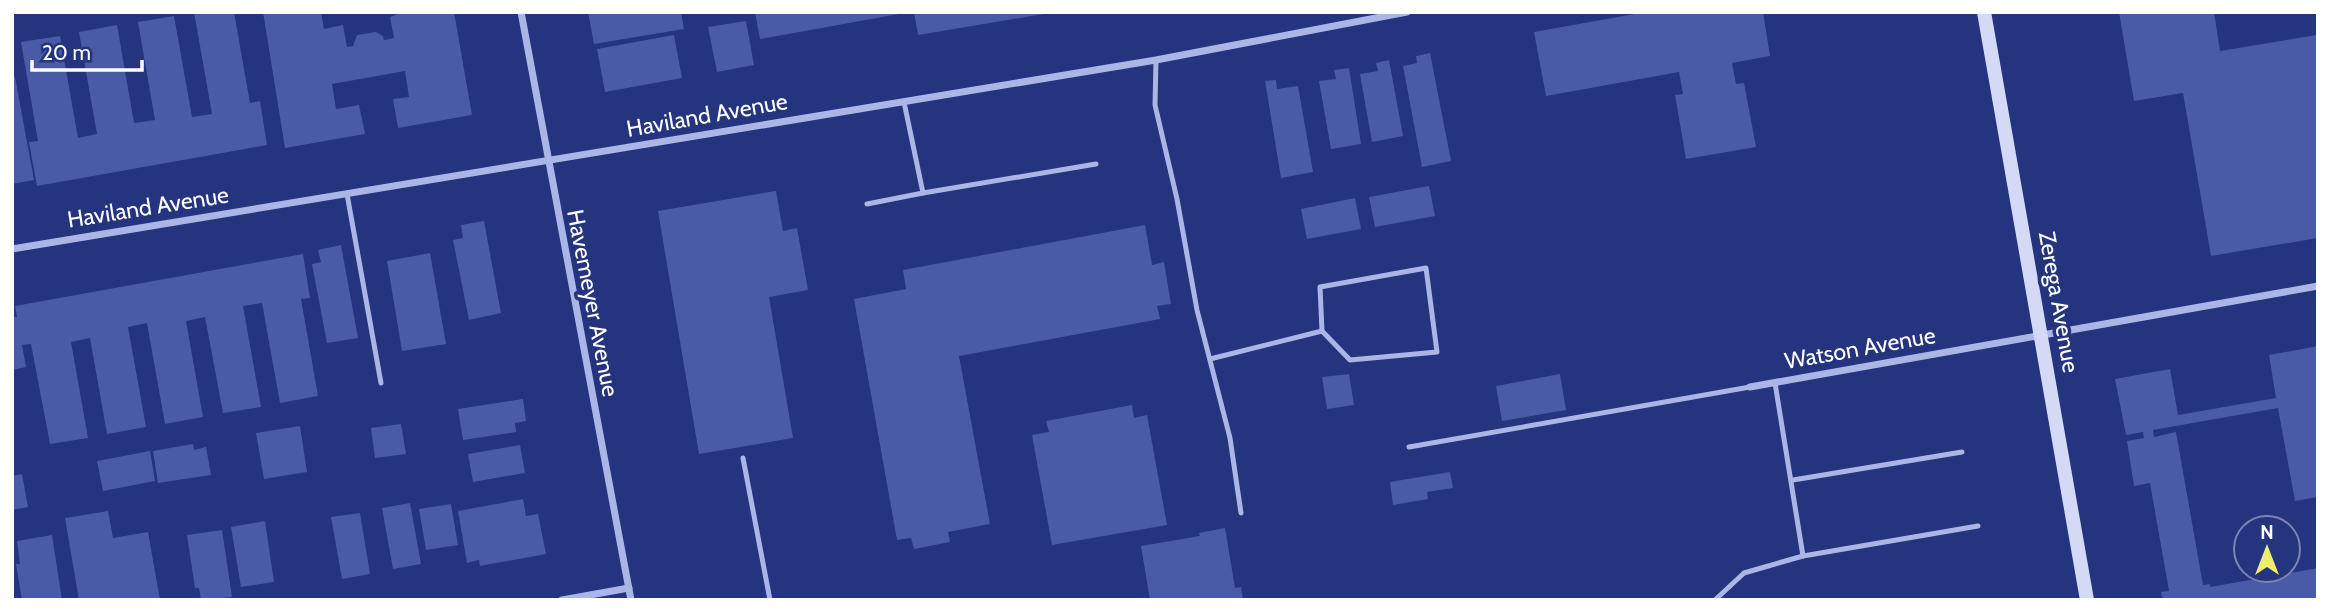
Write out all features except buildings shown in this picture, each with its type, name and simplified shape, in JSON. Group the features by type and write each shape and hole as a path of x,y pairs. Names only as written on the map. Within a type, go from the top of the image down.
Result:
{"main road":[{"name":"Zerega Avenue","path":"1984,12 2087,600"}],"street":[{"name":"Havemeyer Avenue","path":"521,12 546,161 631,600"},
{"name":"Haviland Avenue","path":"12,249 1156,60 1407,12"},
{"name":"Watson Avenue","path":"1750,387 2318,286"},
{"path":"562,600 629,587"}],"lane":[{"path":"1156,60 1155,105 1210,359 1230,438 1241,513"},
{"path":"904,102 923,193"},
{"path":"867,204 1096,164"},
{"path":"347,194 381,383"},
{"path":"1426,268 1437,352 1350,360 1322,331 1320,287 1426,268"},
{"path":"1210,359 1322,331"},
{"path":"1776,383 1803,556"},
{"name":"Watson Avenue","path":"1409,447 1750,387"},
{"path":"1793,480 1962,452"},
{"path":"743,458 770,600"},
{"path":"1715,600 1744,573 1803,556 1978,526"}]}
